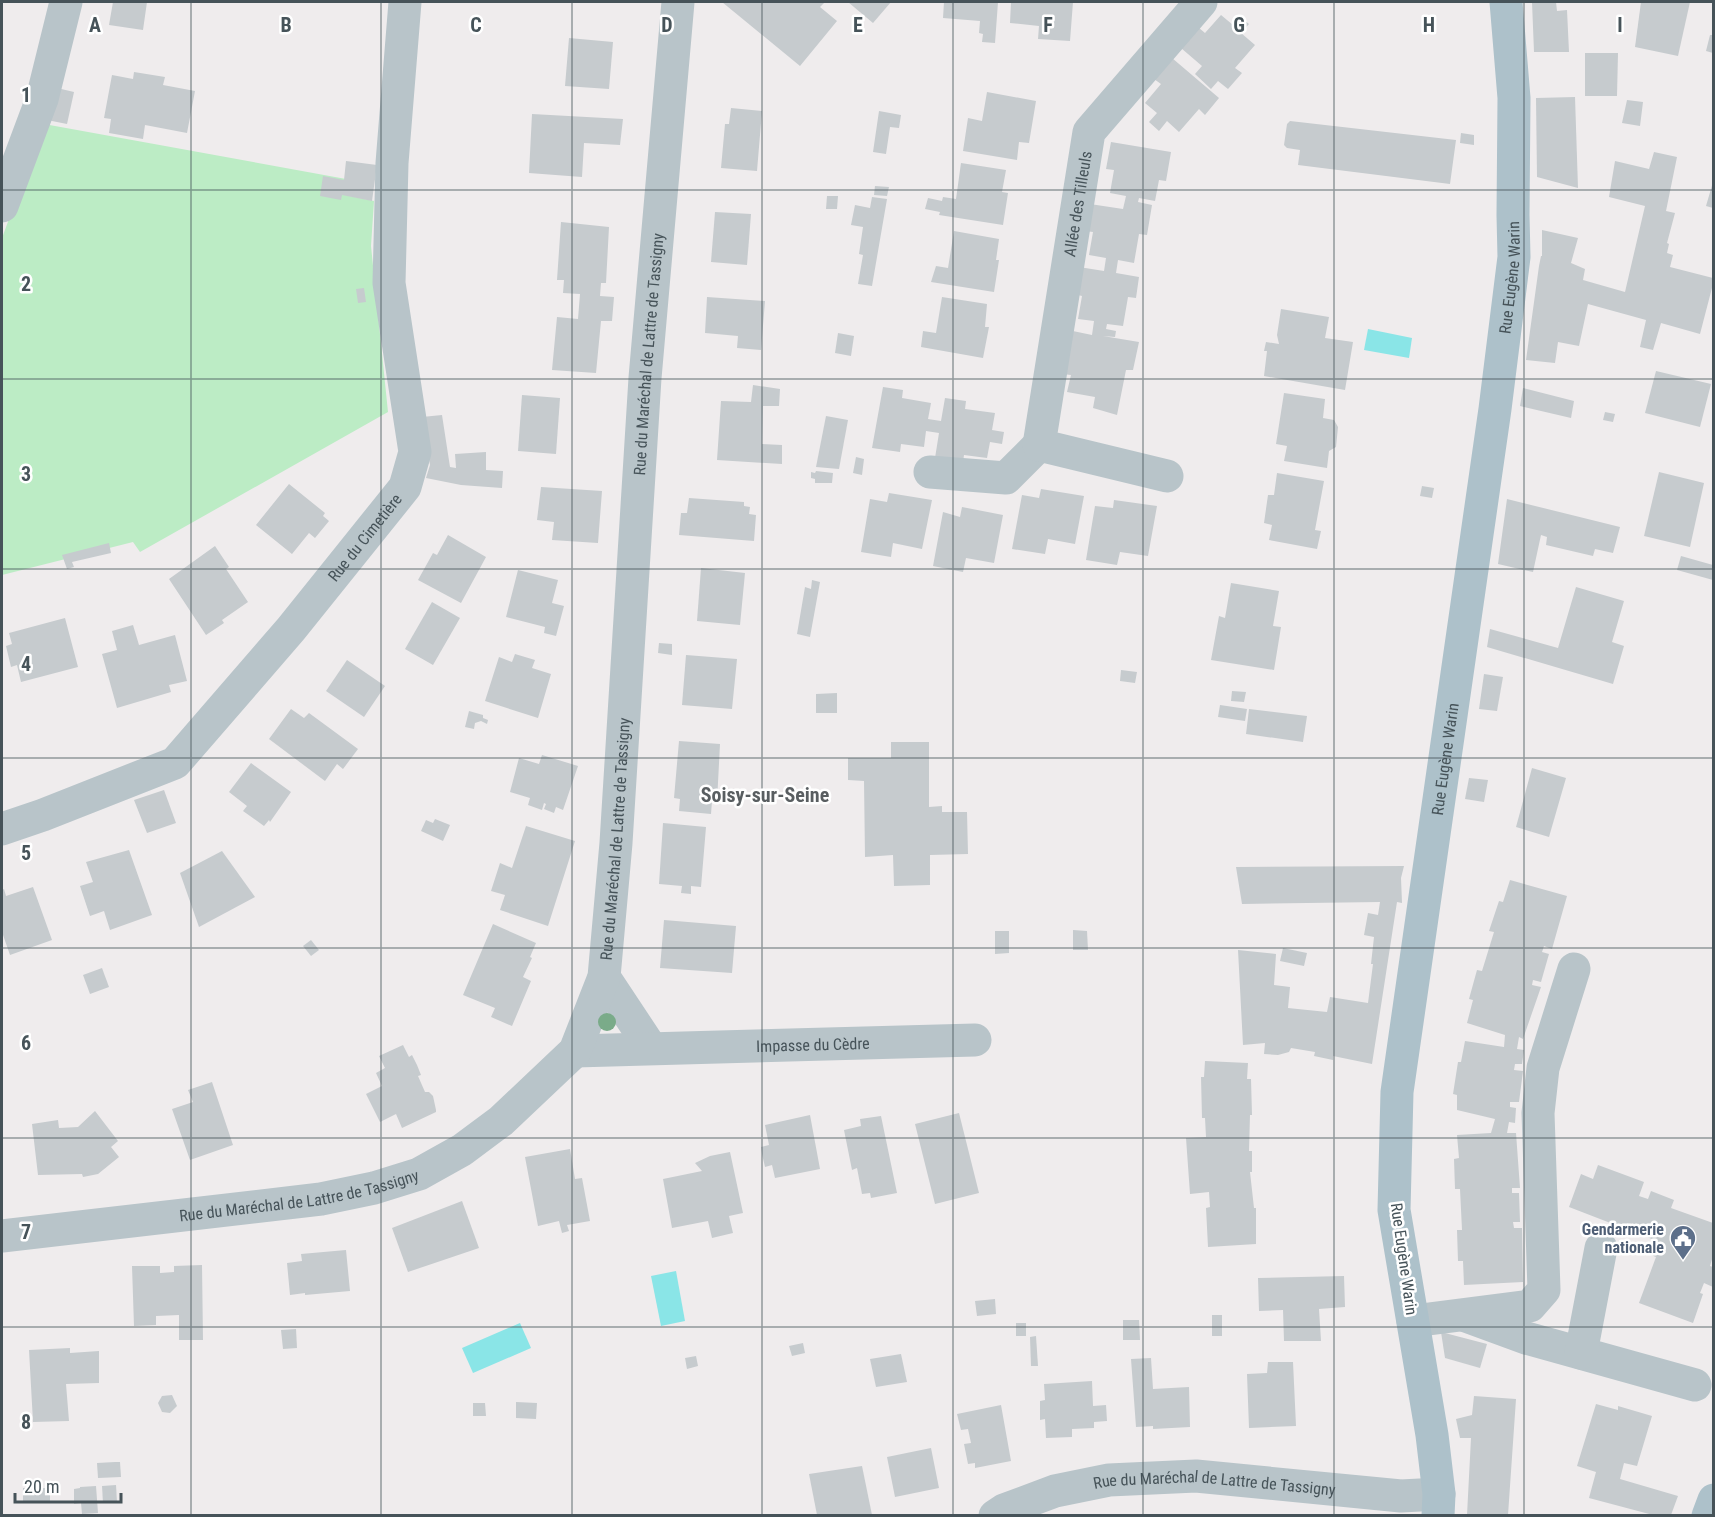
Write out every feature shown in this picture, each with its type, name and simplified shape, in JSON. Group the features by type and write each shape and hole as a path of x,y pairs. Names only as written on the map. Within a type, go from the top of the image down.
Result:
{"main road":[{"name":"Rue Eugène Warin","path":"1438,1505 1432,1436 1395,1210 1397,1092 1494,421 1514,257 1514,98 1506,2"},
{"path":"1708,1515 1713,1500"}],"street":[{"path":"2,206 42,99 66,2"},
{"name":"Rue du Cimetière","path":"2,829 175,763 291,629 405,487 415,452 389,283 392,164 405,2"},
{"name":"Rue du Maréchal de Lattre de Tassigny","path":"2,1236 321,1199 374,1188 419,1174 462,1150 501,1120 575,1051 604,977 616,843 645,378 678,2"},
{"name":"Allée des Tilleuls","path":"1039,446 1089,132 1201,2"},
{"path":"930,472 1006,478 1039,446 1167,476"},
{"path":"1413,1321 1530,1306 1544,1290 1538,1113 1543,1068 1574,969"},
{"path":"604,977 651,1048"},
{"name":"Impasse du Cèdre","path":"575,1051 975,1040"},
{"path":"1581,1353 1601,1248"},
{"path":"1462,1314 1526,1338 1695,1385"},
{"name":"Rue du Maréchal de Lattre de Tassigny","path":"995,1515 1055,1491 1109,1480 1196,1476 1401,1496 1438,1505"}],"green space":[{"path":"44,124 346,179 345,195 374,201 371,246 388,412 140,552 133,542 2,575 2,238"}],"water":[{"path":"1368,329 1412,338 1409,358 1364,350"},
{"path":"676,1271 685,1321 661,1326 651,1276"},
{"path":"520,1323 531,1348 473,1373 462,1348"}],"building":[{"path":"113,2 147,2 143,30 109,25"},
{"path":"722,2 825,2 820,7 837,21 800,66"},
{"path":"848,2 891,2 873,23"},
{"path":"944,2 998,2 995,43 982,42 983,34 979,33 980,21 943,18"},
{"path":"1011,2 1073,2 1070,41 1038,39 1039,26 1010,23"},
{"path":"1532,2 1556,2 1557,11 1567,10 1569,52 1534,52"},
{"path":"1641,2 1690,2 1678,56 1635,47"},
{"path":"1221,15 1233,25 1240,17 1249,24 1241,33 1255,45 1235,68 1242,73 1228,89 1218,81 1211,89 1195,74 1202,66 1181,48 1199,28 1205,33"},
{"path":"1710,35 1713,35 1713,53 1706,51"},
{"path":"569,38 613,42 609,89 565,86"},
{"path":"1585,53 1618,53 1617,96 1585,96"},
{"path":"1172,58 1219,98 1205,115 1199,109 1179,132 1167,121 1159,131 1149,122 1157,113 1145,103 1161,84 1154,79"},
{"path":"134,72 165,77 163,85 195,91 187,133 145,125 143,139 109,133 111,119 104,118 112,75 133,79"},
{"path":"57,88 74,92 67,124 47,120"},
{"path":"987,92 1036,101 1029,143 1019,142 1017,160 963,151 968,118 982,121"},
{"path":"1575,97 1578,188 1537,177 1536,98"},
{"path":"1627,100 1643,102 1640,126 1622,123"},
{"path":"731,108 762,111 757,171 721,168 725,124 729,124"},
{"path":"879,111 901,115 899,128 890,127 886,154 873,152"},
{"path":"532,114 623,119 620,145 584,143 582,177 529,173"},
{"path":"1290,121 1456,140 1450,184 1298,165 1300,150 1287,148 1284,145 1287,124"},
{"path":"1461,133 1474,135 1474,145 1460,143"},
{"path":"1111,142 1171,152 1166,181 1159,180 1155,201 1139,198 1138,202 1152,205 1147,235 1139,234 1134,263 1118,260 1116,273 1139,277 1136,298 1128,297 1123,326 1107,324 1106,329 1116,331 1115,337 1103,336 1139,342 1133,370 1126,370 1117,415 1093,408 1095,397 1067,392 1071,375 1062,374 1068,330 1092,335 1094,321 1078,319 1082,296 1074,294 1079,267 1104,271 1106,258 1089,255 1093,232 1085,231 1090,204 1123,209 1126,196 1110,193 1114,170 1106,169"},
{"path":"1654,152 1677,157 1666,211 1675,213 1667,243 1669,244 1667,253 1673,255 1670,267 1713,278 1700,334 1661,323 1653,350 1640,347 1646,320 1588,304 1579,346 1558,342 1555,363 1526,360 1542,256 1542,230 1578,238 1571,263 1585,269 1583,280 1625,292 1645,206 1609,197 1615,161 1649,169"},
{"path":"346,161 377,165 372,201 342,195 341,200 320,196 323,176 344,180"},
{"path":"961,163 1006,170 1002,192 1008,193 1003,225 939,215 940,212 925,209 928,198 942,201 943,197 956,199"},
{"path":"1713,182 1713,208 1706,206"},
{"path":"875,186 889,187 887,196 874,195"},
{"path":"827,196 838,196 837,209 826,209"},
{"path":"872,197 887,199 872,286 858,284 863,255 859,254 863,227 851,225 855,205 870,208"},
{"path":"715,212 751,214 747,265 711,262"},
{"path":"561,222 609,227 606,283 601,283 600,296 614,297 612,321 601,321 596,373 552,370 557,317 578,319 580,294 563,293 564,280 557,280"},
{"path":"954,231 999,239 996,260 999,260 994,292 931,282 936,266 948,268"},
{"path":"364,288 366,302 358,303 356,289"},
{"path":"707,297 765,301 761,350 737,348 738,336 705,333"},
{"path":"942,297 987,304 985,327 989,327 983,358 921,347 923,331 936,333"},
{"path":"1281,309 1329,317 1325,338 1353,342 1345,390 1264,376 1266,342 1279,344 1277,335"},
{"path":"838,333 854,336 851,356 835,353"},
{"path":"1656,371 1711,384 1700,427 1645,413"},
{"path":"753,385 780,389 779,406 763,406 762,444 782,445 782,464 717,460 721,401 751,402"},
{"path":"883,387 903,390 902,398 931,403 928,419 941,421 945,398 966,401 965,409 995,413 992,430 1004,432 1002,444 990,442 987,458 964,455 963,462 935,458 939,433 926,431 924,447 901,444 900,452 872,448"},
{"path":"1523,388 1574,401 1571,418 1520,406"},
{"path":"1284,393 1325,399 1323,418 1334,420 1338,427 1336,447 1329,451 1327,468 1284,461 1287,446 1276,444"},
{"path":"522,395 560,398 556,454 518,451"},
{"path":"1605,412 1615,414 1613,422 1603,420"},
{"path":"442,415 450,467 456,468 455,454 486,452 486,470 503,471 502,488 461,485 426,478 430,465 422,417"},
{"path":"826,416 848,420 839,469 816,467"},
{"path":"856,457 864,459 862,475 853,473"},
{"path":"811,472 833,473 832,483 815,483 815,479 811,478"},
{"path":"1659,472 1704,483 1690,547 1644,536"},
{"path":"1277,473 1324,481 1315,530 1321,531 1317,549 1269,540 1272,525 1264,523 1268,495 1274,495"},
{"path":"289,484 325,513 323,516 329,521 315,538 309,533 292,554 256,525"},
{"path":"1422,486 1434,488 1432,498 1420,496"},
{"path":"541,487 602,491 598,543 552,540 554,522 537,520"},
{"path":"1041,489 1084,496 1075,544 1048,539 1045,554 1012,549 1022,495 1039,498"},
{"path":"889,493 932,500 922,549 893,543 891,557 861,552 870,499 887,502"},
{"path":"689,498 744,502 744,506 750,507 749,514 756,515 754,541 679,535 681,513 687,513"},
{"path":"1507,499 1620,527 1613,553 1595,549 1593,556 1546,545 1547,537 1541,535 1533,572 1498,564"},
{"path":"1114,500 1157,506 1148,556 1120,552 1117,565 1086,560 1095,506 1113,508"},
{"path":"962,507 1003,515 994,563 966,558 963,572 933,566 943,512 960,517"},
{"path":"448,535 486,557 461,603 418,580 433,553 437,555"},
{"path":"109,543 111,553 72,562 74,567 67,569 62,555"},
{"path":"215,546 229,567 226,569 248,602 222,620 224,623 206,635 169,579"},
{"path":"1681,556 1713,565 1713,580 1677,570"},
{"path":"701,568 745,573 740,625 697,621"},
{"path":"518,570 558,580 552,603 564,606 556,636 544,633 545,627 506,617"},
{"path":"812,580 820,582 810,637 797,634 805,587 811,589"},
{"path":"1231,583 1279,591 1273,626 1281,627 1274,670 1211,660 1219,616 1225,618"},
{"path":"1576,587 1624,601 1612,642 1624,646 1613,684 1487,647 1490,629 1558,648"},
{"path":"432,602 460,618 433,665 405,649"},
{"path":"65,618 78,667 21,682 17,665 11,667 6,646 12,644 9,633"},
{"path":"133,625 139,645 175,635 187,681 169,685 171,692 117,708 102,654 117,650 112,631"},
{"path":"659,643 672,644 672,655 658,653"},
{"path":"515,654 535,660 532,668 551,674 538,718 485,701 499,657 512,662"},
{"path":"686,655 737,659 732,709 682,705"},
{"path":"347,660 385,686 364,717 326,691"},
{"path":"1121,670 1137,672 1135,683 1120,681"},
{"path":"1484,674 1503,677 1497,711 1479,709"},
{"path":"1232,691 1246,692 1244,702 1231,701"},
{"path":"837,693 837,713 816,713 816,694"},
{"path":"1220,705 1247,709 1245,721 1218,717"},
{"path":"291,709 304,718 309,713 358,749 343,769 337,764 325,781 269,739"},
{"path":"1249,709 1307,716 1303,742 1246,734"},
{"path":"469,711 483,715 483,718 488,720 487,724 481,721 475,723 474,729 465,727"},
{"path":"679,741 720,744 717,802 712,801 711,814 679,811 680,799 674,798"},
{"path":"891,742 929,742 929,807 942,806 942,812 967,812 968,854 930,855 930,885 894,886 893,855 865,857 864,781 848,780 848,758 891,758"},
{"path":"542,755 578,766 563,810 556,807 554,813 544,809 546,804 544,803 542,810 528,805 530,798 510,792 519,758 539,764"},
{"path":"251,763 291,792 270,822 269,820 264,826 243,811 247,806 229,792"},
{"path":"1532,768 1566,778 1549,837 1516,827"},
{"path":"1469,778 1488,780 1484,802 1465,799"},
{"path":"164,790 176,823 147,833 134,800"},
{"path":"435,819 450,825 443,841 421,831 426,820 433,823"},
{"path":"663,823 706,827 701,887 691,886 691,894 681,893 682,886 659,884"},
{"path":"526,826 575,841 548,926 500,910 505,895 491,891 500,863 512,868"},
{"path":"129,850 152,915 110,930 104,911 90,916 80,886 93,882 86,862"},
{"path":"222,851 255,897 199,927 180,873"},
{"path":"1404,866 1401,878 1402,903 1397,902 1372,1064 1333,1056 1333,1060 1314,1056 1315,1052 1291,1048 1289,1052 1278,1055 1264,1054 1265,1043 1243,1045 1238,950 1276,954 1274,985 1290,987 1288,1008 1327,1012 1330,997 1368,1003 1374,937 1364,935 1368,913 1378,915 1380,902 1242,904 1236,867"},
{"path":"1510,880 1567,896 1552,949 1544,946 1542,952 1549,954 1541,982 1533,980 1532,985 1541,987 1523,1039 1519,1037 1517,1049 1524,1050 1522,1064 1515,1064 1514,1070 1523,1071 1519,1102 1510,1102 1510,1107 1516,1108 1515,1123 1509,1122 1507,1133 1516,1133 1520,1188 1512,1188 1512,1193 1519,1193 1520,1222 1513,1222 1514,1228 1522,1228 1523,1282 1464,1285 1463,1261 1458,1261 1457,1230 1462,1230 1460,1189 1455,1189 1454,1159 1459,1158 1457,1135 1491,1133 1495,1119 1457,1110 1457,1095 1453,1094 1458,1062 1461,1062 1465,1041 1504,1047 1505,1035 1467,1023 1473,1000 1469,999 1477,970 1482,971 1494,932 1489,931 1499,901 1503,902"},
{"path":"33,887 52,940 10,955 2,932 2,890 4,889 6,896"},
{"path":"664,920 736,926 732,973 660,968"},
{"path":"493,924 536,943 523,977 531,981 512,1026 491,1017 495,1008 463,995"},
{"path":"1073,930 1087,931 1088,950 1073,950"},
{"path":"995,931 1009,931 1009,953 995,954"},
{"path":"311,940 319,950 311,956 303,946"},
{"path":"1283,948 1307,953 1304,966 1280,961"},
{"path":"102,968 109,987 90,994 83,975"},
{"path":"403,1045 409,1057 412,1055 417,1065 421,1075 418,1076 425,1092 433,1096 436,1112 402,1128 396,1114 380,1122 366,1094 382,1086 376,1073 385,1068 379,1056"},
{"path":"1205,1061 1248,1063 1247,1079 1251,1079 1252,1115 1250,1115 1249,1151 1252,1151 1252,1172 1250,1172 1254,1208 1256,1208 1256,1244 1208,1247 1206,1208 1210,1207 1209,1192 1190,1194 1186,1138 1206,1137 1205,1118 1202,1118 1201,1077 1204,1077"},
{"path":"212,1082 233,1145 190,1160 172,1109 193,1102 188,1090"},
{"path":"95,1111 118,1141 111,1147 119,1157 98,1174 83,1177 82,1174 38,1175 32,1124 58,1120 59,1128 78,1127"},
{"path":"959,1113 979,1193 935,1204 915,1124"},
{"path":"810,1115 820,1169 775,1178 772,1165 765,1167 762,1154 761,1147 769,1145 765,1125"},
{"path":"881,1116 897,1193 871,1198 870,1193 862,1194 857,1168 852,1170 844,1130 861,1126 860,1119"},
{"path":"570,1149 575,1179 582,1178 590,1221 567,1225 569,1231 562,1233 559,1221 538,1226 525,1157"},
{"path":"730,1152 743,1213 729,1216 733,1233 712,1238 708,1221 672,1228 663,1179 702,1171 695,1163 710,1156"},
{"name":"Gendarmerie nationale","path":"1598,1165 1644,1182 1639,1196 1648,1199 1651,1191 1674,1200 1671,1208 1713,1223 1713,1256 1710,1266 1713,1267 1713,1287 1704,1283 1700,1293 1703,1294 1693,1323 1639,1303 1656,1257 1651,1255 1657,1241 1569,1207 1581,1174 1593,1179"},
{"path":"462,1201 479,1248 408,1272 392,1228"},
{"path":"346,1250 350,1291 290,1295 287,1263 302,1261 301,1254"},
{"path":"202,1265 203,1340 179,1340 179,1315 156,1316 156,1325 134,1326 132,1266 160,1266 160,1273 174,1272 174,1266"},
{"path":"1344,1276 1345,1307 1319,1309 1321,1341 1284,1341 1283,1310 1259,1311 1258,1278"},
{"path":"995,1299 996,1314 977,1316 975,1301"},
{"path":"1212,1315 1222,1315 1222,1336 1212,1336"},
{"path":"1123,1320 1139,1320 1140,1340 1123,1340"},
{"path":"1016,1323 1026,1323 1026,1336 1016,1336"},
{"path":"296,1329 297,1348 283,1349 281,1330"},
{"path":"1441,1332 1487,1344 1480,1368 1445,1358"},
{"path":"1036,1336 1038,1366 1031,1366 1030,1337"},
{"path":"803,1343 805,1353 792,1356 789,1346"},
{"path":"70,1348 70,1353 99,1351 99,1383 66,1384 69,1421 33,1422 29,1350"},
{"path":"901,1354 907,1382 876,1387 870,1359"},
{"path":"696,1356 698,1366 687,1369 685,1358"},
{"path":"1151,1358 1153,1389 1189,1387 1190,1427 1153,1429 1153,1426 1136,1427 1131,1359"},
{"path":"1268,1362 1293,1362 1296,1426 1249,1428 1247,1374 1267,1373"},
{"path":"1092,1381 1093,1406 1106,1405 1107,1421 1094,1422 1094,1428 1072,1429 1072,1437 1046,1438 1045,1419 1040,1420 1040,1401 1045,1400 1044,1384"},
{"path":"172,1395 177,1406 170,1413 162,1412 158,1403 162,1396"},
{"path":"1474,1396 1516,1399 1508,1515 1467,1515 1471,1438 1460,1438 1456,1419 1472,1415"},
{"path":"516,1402 537,1403 536,1419 516,1418"},
{"path":"473,1403 485,1403 486,1416 473,1416"},
{"path":"1596,1404 1618,1410 1618,1406 1652,1416 1637,1466 1624,1463 1620,1479 1678,1496 1671,1515 1653,1515 1589,1498 1596,1472 1577,1466"},
{"path":"1001,1405 1011,1461 975,1468 975,1463 968,1464 964,1444 971,1443 968,1429 961,1430 957,1414"},
{"path":"931,1448 939,1488 895,1497 887,1457"},
{"path":"120,1462 121,1477 98,1478 97,1463"},
{"path":"862,1466 872,1515 817,1515 809,1474"},
{"path":"116,1485 117,1502 103,1503 102,1486"},
{"path":"96,1486 98,1513 82,1514 81,1503 74,1504 74,1489"},
{"path":"23,1488 50,1488 50,1503 23,1503"}],"place":[{"name":"Gendarmerie nationale","path":"1683,1261"}],"district":[{"name":"Soisy-sur-Seine","path":"765,795"}]}
